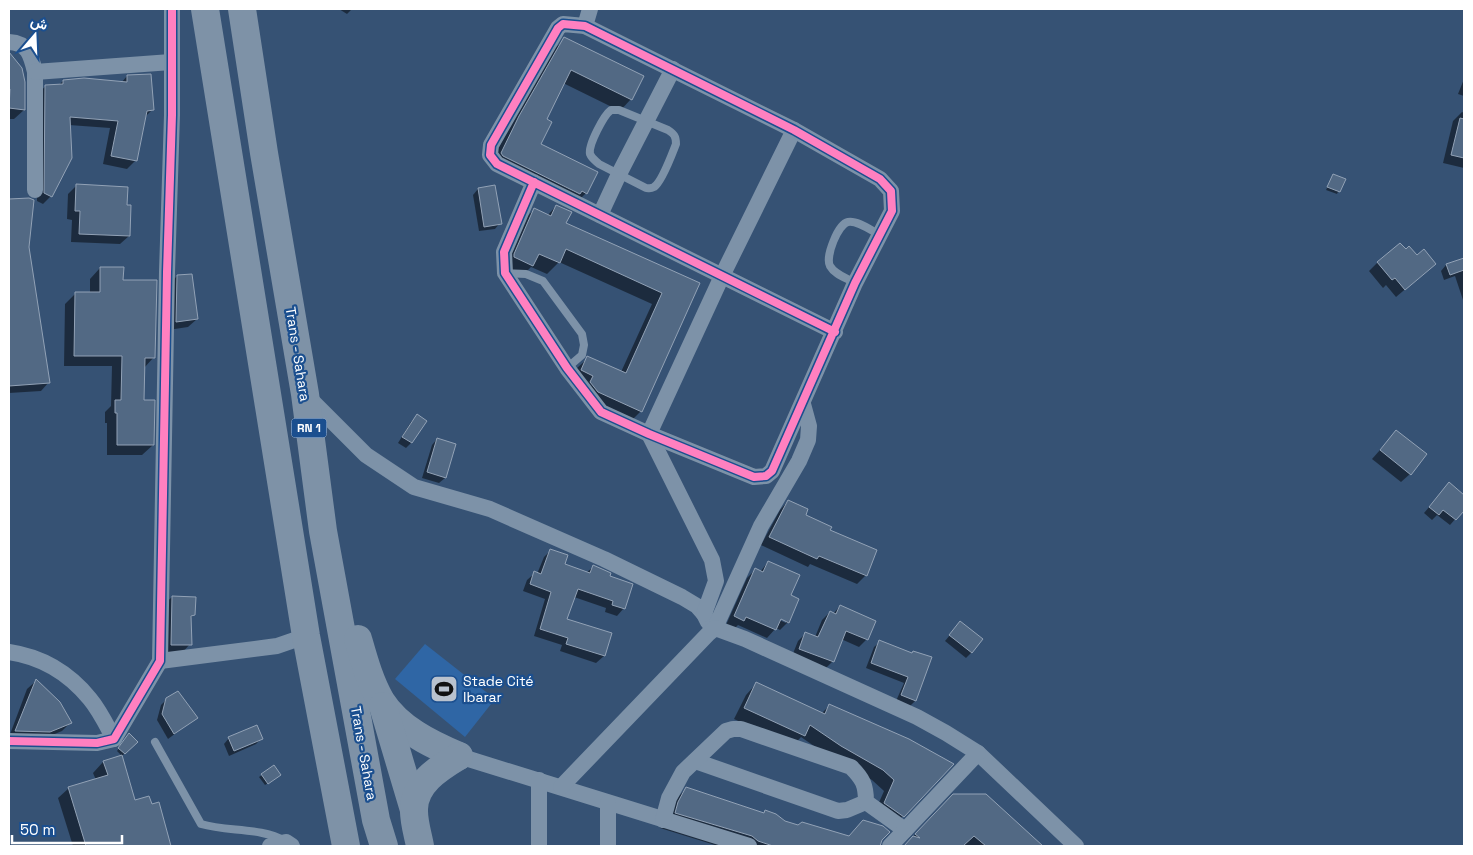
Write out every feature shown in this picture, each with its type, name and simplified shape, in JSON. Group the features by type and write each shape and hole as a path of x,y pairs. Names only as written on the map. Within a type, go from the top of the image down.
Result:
{"highway":[{"name":"RN 1","path":"205,9 306,636 346,846"},
{"name":"Trans - Sahara","path":"242,9 264,153 305,394 323,531 375,811 384,846"},
{"path":"323,531 368,671 381,700 414,810 420,846"},
{"path":"381,700 394,717 416,734 459,756"},
{"path":"414,810 416,796 426,781 437,769 459,756"}],"street":[{"path":"9,741 97,742 114,739 160,661 167,272 172,115 172,9"},
{"path":"584,26 590,9"},
{"path":"534,182 504,252 505,273 567,368 601,412 754,477 766,476 772,471 777,462 835,332 856,283 892,211 891,191 880,179 794,130 584,26 563,24 558,28 492,145 490,155 497,164 534,182 835,332"},
{"path":"9,42 18,42 30,53 35,72 35,190"},
{"path":"35,72 171,62"},
{"path":"600,215 673,69"},
{"path":"649,434 722,276 794,130"},
{"path":"305,394 366,454 414,486 490,509 604,559 682,596 697,606 704,614 712,631"},
{"path":"561,787 712,631 761,526 808,440 810,426 803,404"},
{"path":"649,434 712,560 716,581 704,614"},
{"path":"712,631 745,639 917,717 978,753 1076,846"},
{"path":"160,661 277,646 306,636"},
{"path":"9,652 48,662 72,680 91,700 114,739"},
{"path":"663,820 669,798 683,772 726,732 733,729 740,729 852,767 861,777 866,790 866,802"},
{"path":"890,846 978,753"},
{"path":"459,756 749,846"},
{"path":"695,761 838,811 847,810 866,802"},
{"path":"539,780 539,846"},
{"path":"866,802 905,830"},
{"path":"608,803 608,846"},
{"path":"270,846 289,844"}],"lane":[{"path":"611,110 619,110 646,121 668,130 676,138 676,144 660,180 656,186 651,188 646,188 599,164 590,154 590,146 606,114 611,110"},
{"path":"856,283 835,272 828,260 828,255 842,225 847,222 853,222 880,235"},
{"path":"505,273 526,274 543,282 582,334 584,345 582,355 567,368"},
{"path":"155,742 201,824 213,828 274,835 289,844"}],"shaded area":[{"name":"Stade Cité Ibarar","path":"425,644 495,699 465,737 395,679"}],"building":[{"path":"564,37 644,76 632,100 571,70 547,119 552,122 541,144 598,172 587,194 582,191 580,194 503,156 501,153 519,116"},
{"path":"9,52 22,68 25,82 25,110 9,108"},
{"path":"151,74 154,110 147,111 137,161 111,156 118,121 70,117 72,158 52,197 44,193 45,85 63,84 63,80 84,78 127,82 127,75"},
{"path":"1460,118 1464,119 1464,158 1451,155"},
{"path":"1333,174 1346,179 1340,192 1327,187"},
{"path":"76,184 128,187 127,205 131,205 130,236 79,234 80,211 75,211"},
{"path":"495,185 502,224 484,227 478,188"},
{"path":"29,198 34,200 29,247 50,383 9,386 9,199"},
{"path":"556,205 572,212 566,223 700,283 642,412 598,392 590,382 593,376 581,370 587,356 626,373 662,293 566,249 560,263 539,254 533,266 514,257 534,208 551,216"},
{"path":"1400,243 1406,249 1409,246 1417,255 1424,249 1436,264 1405,290 1395,278 1392,280 1377,262"},
{"path":"1464,258 1464,270 1450,275 1446,264"},
{"path":"100,267 124,267 123,280 157,280 155,358 145,358 144,400 155,400 154,445 117,445 115,400 121,400 122,356 74,356 75,292 100,292"},
{"path":"192,274 198,319 176,322 177,275"},
{"path":"417,414 427,421 412,443 402,437"},
{"path":"1396,430 1427,454 1411,475 1380,450"},
{"path":"437,438 456,444 446,478 427,472"},
{"path":"1449,482 1464,495 1464,511 1456,520 1443,510 1439,515 1429,507"},
{"path":"788,500 808,509 806,515 832,527 830,530 877,550 867,576 819,556 817,559 769,537"},
{"path":"550,549 568,555 565,564 590,573 593,565 611,573 610,576 633,584 625,609 612,605 613,601 578,589 567,619 612,633 605,656 566,644 568,638 540,629 551,592 530,584 534,571 541,574"},
{"path":"768,561 800,575 791,595 799,599 789,623 781,619 776,630 746,617 744,621 734,616 755,568 763,572"},
{"path":"172,596 196,597 195,615 191,616 192,645 171,645"},
{"path":"840,605 876,621 868,640 846,631 834,662 799,649 805,632 818,637 830,611 836,614"},
{"path":"960,621 983,639 972,653 949,635"},
{"path":"879,640 912,653 913,651 932,657 916,701 901,695 908,677 871,663"},
{"path":"36,679 60,702 72,723 50,732 15,731"},
{"path":"756,682 825,714 829,704 909,739 954,764 904,817 884,803 894,780 883,770 841,746 810,725 805,736 744,708"},
{"path":"178,691 198,718 174,734 162,714 166,698"},
{"path":"257,725 263,739 234,751 228,737"},
{"path":"129,733 138,742 125,754 118,748"},
{"path":"122,755 135,800 149,796 152,804 159,802 171,846 86,846 68,787 108,775 103,761"},
{"path":"274,765 281,775 268,784 261,774"},
{"path":"686,787 764,813 765,810 776,814 785,821 798,825 802,822 849,836 863,820 883,826 890,832 882,840 880,846 773,846 758,841 752,836 675,813 678,802"},
{"path":"953,794 986,794 1043,846 986,846 974,836 963,846 904,846 913,836 920,838 915,834"}],"cycle path":[{"path":"9,741 97,743 114,739 160,661 167,272 172,115 172,9"},
{"path":"534,182 504,252 505,273 567,368 601,412 754,477 766,476 772,471 855,283 892,211 891,191 880,179 794,130 585,26 563,24 558,28 491,145 490,155 497,164 835,332"}],"place":[{"name":"Stade Cité Ibarar","path":"444,689"}]}
